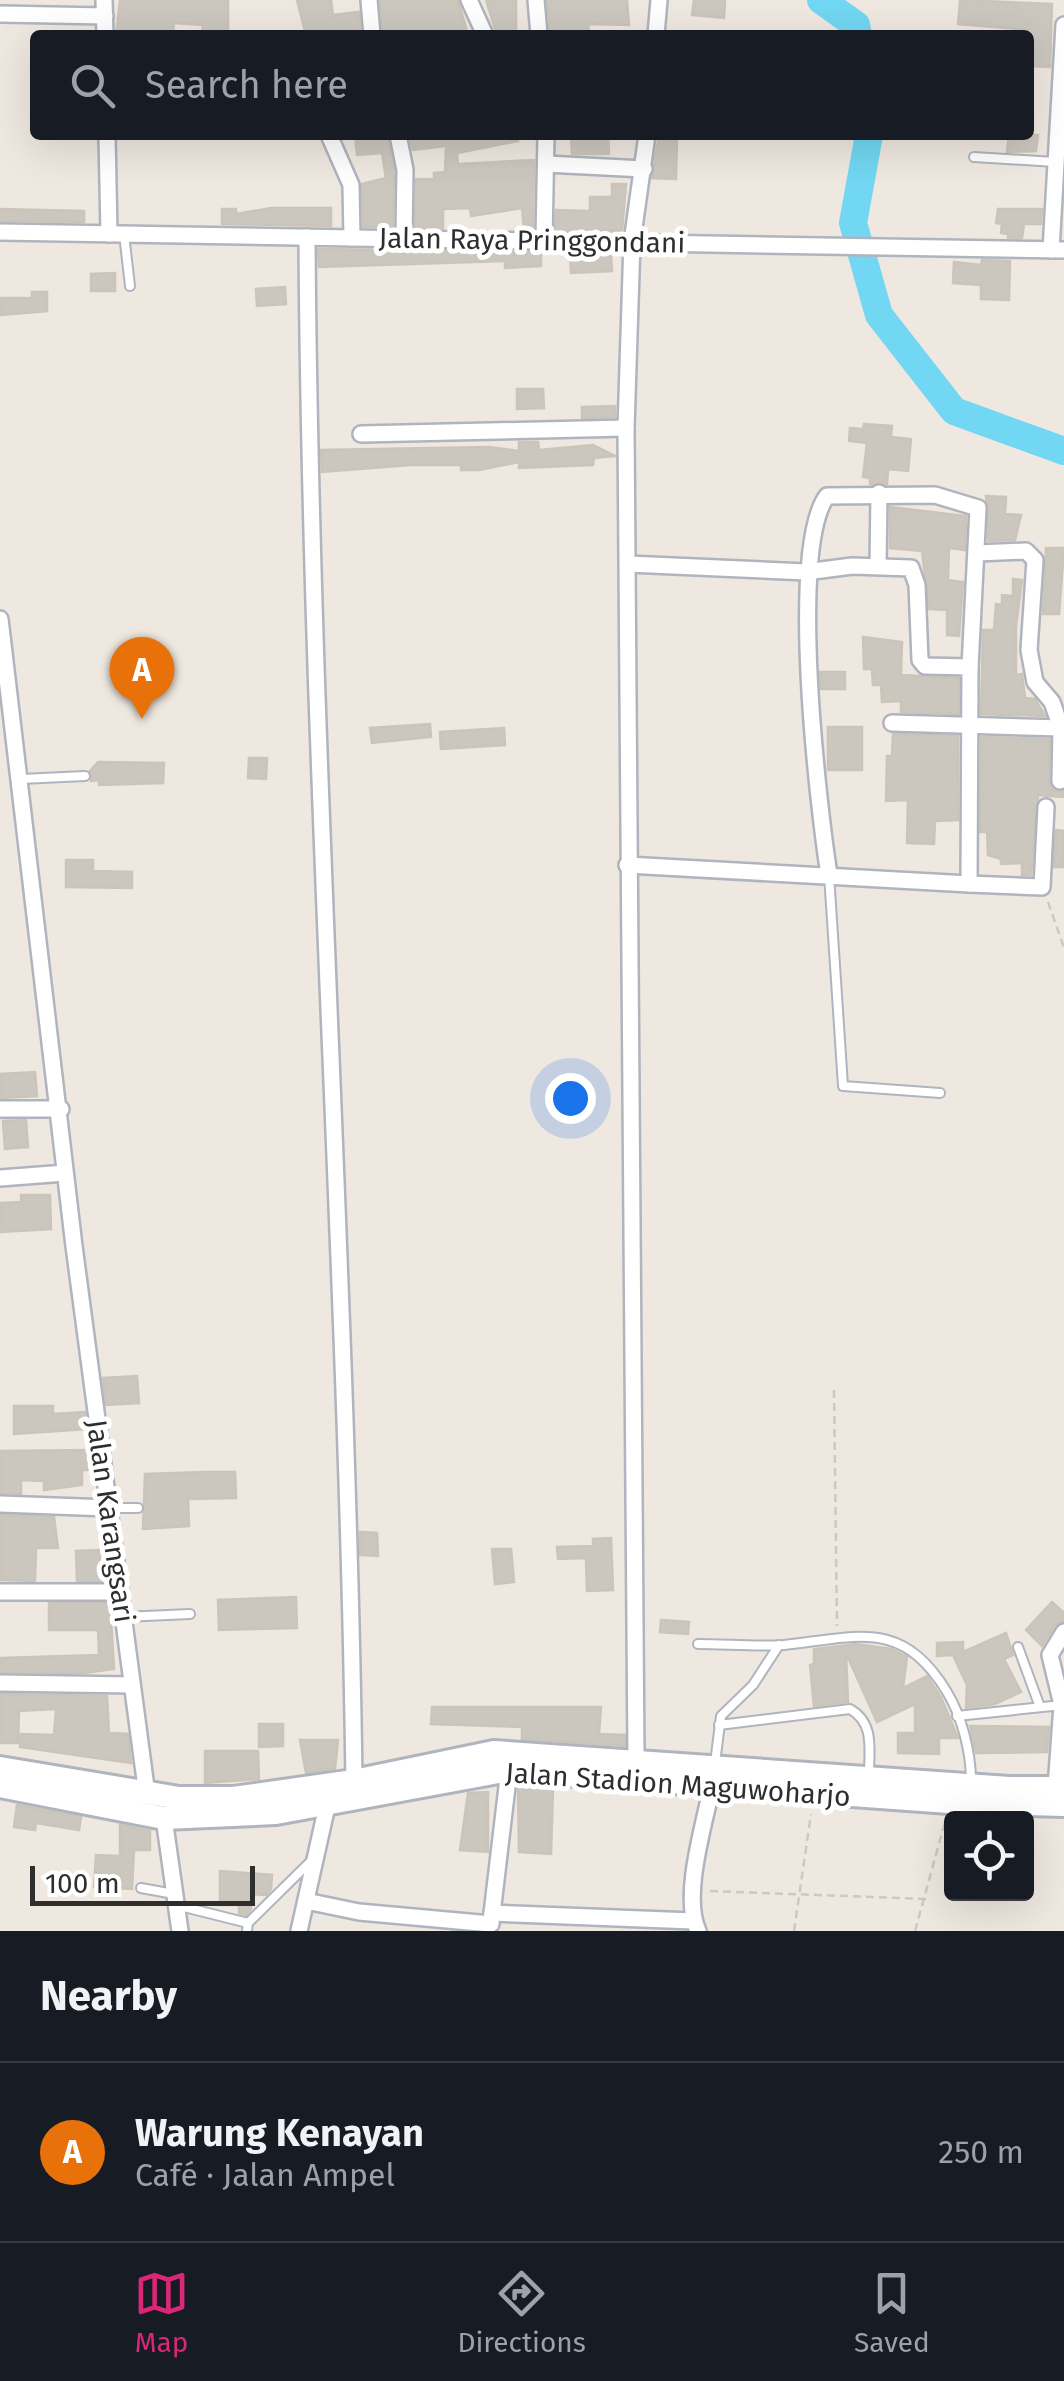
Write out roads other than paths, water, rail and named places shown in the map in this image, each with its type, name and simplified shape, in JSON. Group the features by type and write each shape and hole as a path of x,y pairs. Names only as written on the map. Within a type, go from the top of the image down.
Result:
{"main road":[{"name":"Jalan Stadion Maguwoharjo","path":"0,1768 164,1818 233,1808 494,1752 636,1759 714,1775 948,1802 1061,1794"},
{"name":"Jalan Stadion Maguwoharjo","path":"0,1786 147,1795 233,1808 327,1806 509,1770 869,1778 1061,1794"}],"street":[{"path":"369,0 372,30"},
{"path":"469,0 483,30"},
{"path":"536,0 539,30"},
{"path":"656,30 659,0"},
{"path":"0,14 104,8"},
{"path":"1058,250 1064,25"},
{"path":"108,140 117,234"},
{"path":"331,140 350,186 352,238"},
{"path":"399,140 406,170 404,237"},
{"path":"544,240 546,140"},
{"path":"636,1759 626,428 632,242 647,140"},
{"path":"546,164 644,169"},
{"name":"Jalan Raya Pringgondani","path":"0,232 1058,250"},
{"path":"307,237 309,462 350,1537 354,1781"},
{"path":"361,434 626,428"},
{"path":"878,566 879,493"},
{"path":"829,875 810,688 806,572 827,496 936,495 975,506 980,514 970,667 969,884"},
{"path":"977,553 1023,550 1033,556 1032,669 1062,728 1060,781"},
{"path":"628,564 806,572 903,566 916,575 922,664 970,667"},
{"name":"Jalan Karangsari","path":"0,618 7,731 21,779 74,1246 147,1795"},
{"path":"892,724 1062,728"},
{"path":"627,865 1042,886 1046,807"},
{"path":"0,1110 61,1109"},
{"path":"0,1178 65,1173"},
{"path":"0,1504 109,1508"},
{"path":"0,1592 120,1592"},
{"path":"1061,1794 1062,1706 1050,1655 1064,1632"},
{"path":"0,1684 132,1685"},
{"path":"491,1923 509,1770"},
{"path":"306,1901 359,1912 491,1923 696,1926 694,1890 714,1775"},
{"path":"300,1931 327,1806"},
{"path":"164,1818 180,1931"}],"lane":[{"path":"974,157 1058,174"},
{"path":"117,234 130,286"},
{"path":"21,779 85,776"},
{"path":"829,875 844,1086 940,1092"},
{"path":"109,1508 138,1508"},
{"path":"123,1617 190,1614"},
{"path":"698,1644 779,1645 878,1638 922,1656 957,1716 968,1750 971,1785"},
{"path":"714,1775 719,1725 725,1709 753,1684 779,1645"},
{"path":"1018,1647 1040,1707"},
{"path":"1029,1674 1052,1671"},
{"path":"957,1716 1062,1706"},
{"path":"719,1725 850,1710 860,1715 868,1729 869,1778"},
{"path":"141,1888 247,1927 316,1856"}],"waterway":[{"path":"821,0 856,25 857,30"},
{"path":"868,140 853,223 879,315 954,411 1064,451"}],"place":[{"name":"Warung Kenayan","path":"142,719"}]}
